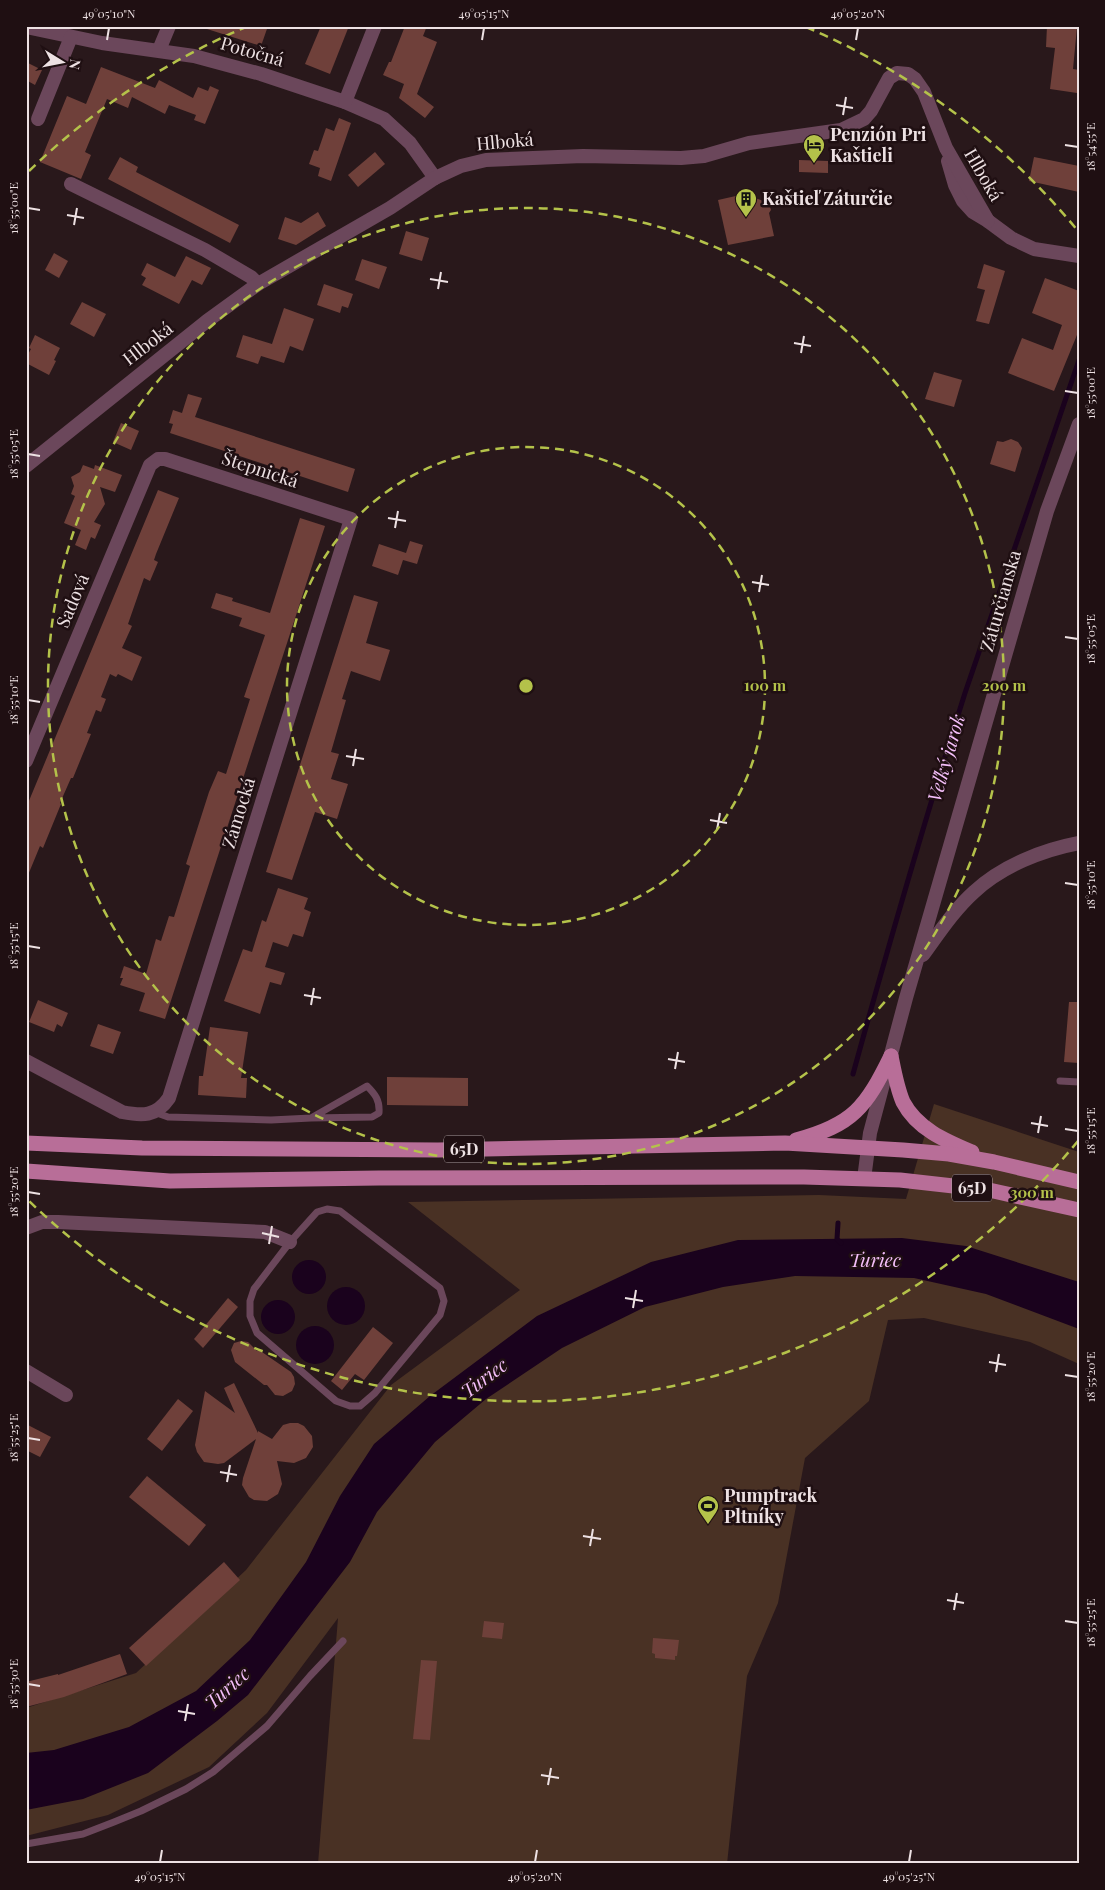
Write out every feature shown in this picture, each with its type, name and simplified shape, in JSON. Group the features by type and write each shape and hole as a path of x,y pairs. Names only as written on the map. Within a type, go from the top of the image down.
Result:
{"main road":[{"path":"785,1143 811,1136 844,1122 864,1104 875,1089 891,1056"},
{"path":"891,1056 903,1102 920,1123 926,1129 950,1143 994,1162"},
{"name":"65D","path":"26,1143 142,1148 428,1150 785,1143 949,1154 994,1162 1079,1182"},
{"name":"65D","path":"26,1171 170,1181 804,1177 900,1180 989,1190 1079,1210"}],"street":[{"name":"Potočná","path":"26,26 71,37 194,56 261,74 345,102 384,119 410,143 435,178"},
{"path":"159,50 169,26"},
{"path":"345,102 375,26"},
{"path":"38,119 71,37"},
{"name":"Hlboká","path":"26,466 207,321 258,284 390,208 435,178 461,166 486,160 583,156 671,158 704,156 749,144 841,130 864,119 871,111 888,78 897,73 908,74 915,78 924,92 946,148 955,184 963,201 973,212 1010,238 1034,249 1079,256"},
{"path":"71,184 205,250 251,277 258,284"},
{"name":"Záturčianska","path":"864,1179 870,1133 917,964 1047,510 1079,424"},
{"name":"Štepnická","path":"158,459 165,459 351,519"},
{"name":"Sadová","path":"26,761 150,464 158,459"},
{"name":"Zámocká","path":"154,1112 162,1107 169,1098 351,519"},
{"path":"917,964 942,928 975,891 1015,865 1038,855 1079,843"},
{"path":"26,1060 122,1112 138,1115 154,1112"},
{"path":"26,1228 42,1222 58,1222 265,1232 290,1242"},
{"path":"26,1371 66,1395"}],"lane":[{"path":"1060,1081 1079,1082"},
{"path":"154,1112 168,1117 271,1120 372,1117 379,1113 380,1106 376,1094 367,1086 310,1118"},
{"path":"327,1209 340,1211 440,1288 444,1301 440,1315 374,1393 360,1406 350,1406 336,1401 257,1333 250,1316 250,1302 254,1288 290,1242 317,1212 327,1209"},
{"path":"26,1844 83,1834 142,1811 212,1772 267,1726 343,1641"}],"shaded area":[{"path":"934,1104 1079,1152 1079,1364 1030,1342 924,1318 888,1320 869,1401 805,1458 778,1603 747,1676 727,1864 318,1864 338,1618 267,1713 209,1767 108,1815 26,1836 26,1708 136,1673 246,1570 391,1385 520,1290 408,1202 819,1195 906,1199"}],"water":[{"name":"Turiec","path":"902,1238 966,1246 1079,1282 1079,1329 986,1294 914,1278 795,1276 723,1287 645,1307 562,1348 486,1399 435,1442 377,1512 350,1562 248,1695 217,1721 148,1773 83,1799 26,1810 26,1753 54,1750 129,1727 196,1691 250,1640 306,1562 340,1496 374,1444 430,1396 537,1316 651,1262 738,1240"},
{"path":"309,1260 316,1261 321,1265 325,1270 325,1284 321,1289 316,1293 309,1294 302,1293 297,1289 293,1284 292,1277 293,1270 297,1265 302,1261"},
{"path":"346,1287 360,1292 365,1306 360,1320 346,1325 332,1320 327,1306 332,1292"},
{"path":"278,1300 290,1305 295,1317 290,1329 278,1334 266,1329 261,1317 266,1305"},
{"path":"315,1326 329,1331 334,1345 329,1359 315,1364 301,1359 296,1345 301,1331"}],"building":[{"path":"207,26 268,26 261,46 207,29"},
{"path":"321,26 349,26 330,74 305,64"},
{"path":"405,26 427,26 423,36 437,42 417,94 434,107 425,118 399,98 404,84 383,75 389,62 391,62"},
{"path":"1047,26 1077,27 1073,69 1079,70 1077,93 1050,89 1055,48 1046,47"},
{"path":"26,62 42,70 35,85 26,80"},
{"path":"101,67 155,88 159,80 193,98 198,87 208,91 210,86 219,90 205,124 194,120 196,115 169,105 165,114 132,97 128,108 107,99 85,152 91,155 81,179 40,162 67,96 86,104"},
{"path":"339,118 351,123 331,181 318,176 320,168 309,164 314,150 318,151 326,128 334,131"},
{"path":"375,152 385,164 358,187 348,175"},
{"path":"120,157 138,167 136,172 239,225 230,243 108,179"},
{"path":"1034,157 1079,166 1079,192 1029,181"},
{"path":"799,160 828,161 828,173 799,172"},
{"name":"Kaštieľ Záturčie","path":"749,193 750,196 769,203 774,236 728,245 718,200"},
{"path":"318,212 326,226 296,245 278,239 285,217 301,223"},
{"path":"406,231 429,238 422,261 399,254"},
{"path":"54,253 68,261 59,278 45,270"},
{"path":"186,256 211,268 202,285 192,280 179,304 142,285 146,278 141,275 147,263 175,277"},
{"path":"362,259 387,267 379,289 355,280"},
{"path":"984,264 1005,271 989,324 976,321 985,290 977,288"},
{"path":"1045,278 1079,291 1079,330 1054,391 1008,373 1022,338 1053,350 1062,325 1032,313"},
{"path":"324,284 353,294 348,308 342,306 340,313 317,305"},
{"path":"82,302 106,314 94,337 70,324"},
{"path":"284,308 314,319 303,351 290,346 284,363 261,356 258,364 236,357 243,335 272,344"},
{"path":"35,335 60,348 49,375 26,363 26,358 31,349 29,348"},
{"path":"934,372 962,380 954,407 925,399"},
{"path":"188,394 202,398 195,417 355,469 348,492 170,433 173,424 169,423 173,410 182,413"},
{"path":"121,423 139,431 131,450 113,442"},
{"path":"1011,439 1018,442 1022,448 1015,472 990,464 997,441 1003,442"},
{"path":"83,465 94,469 95,465 122,475 115,492 100,487 105,504 94,522 101,525 95,539 91,537 86,550 75,545 81,530 64,523 75,496 71,494 74,486 71,477 80,472"},
{"path":"158,490 179,498 156,554 154,560 158,562 150,581 144,578 128,624 132,626 122,648 142,657 132,681 118,674 116,677 110,674 101,697 106,699 101,712 96,710 87,733 91,734 73,778 71,778 60,803 43,848 40,846 26,880 26,808"},
{"path":"300,518 325,526 165,1019 139,1011 145,993 120,985 123,978 120,978 124,966 146,974 156,939 161,941 169,916 174,917 190,866 186,864 209,792 218,771 226,774 250,699 244,697 265,635 239,626 242,618 211,608 216,593 233,598 232,601 270,613"},
{"path":"410,541 423,545 417,564 403,560 398,575 372,566 379,544 406,553"},
{"path":"354,595 378,602 366,643 390,650 380,681 351,671 342,699 346,700 331,752 339,754 331,779 348,784 337,819 315,812 292,880 266,872"},
{"path":"278,888 308,898 304,909 311,912 303,937 293,934 288,947 273,942 265,967 285,973 281,985 270,982 260,1014 224,1001 243,949 252,952 262,920 266,922"},
{"path":"38,1000 68,1013 62,1027 57,1024 54,1032 29,1022"},
{"path":"1069,1002 1079,1002 1079,1063 1064,1062"},
{"path":"98,1024 121,1032 113,1054 90,1046"},
{"path":"210,1027 248,1032 241,1078 247,1078 246,1098 198,1095 199,1076 203,1076"},
{"path":"387,1077 468,1078 468,1106 387,1105"},
{"path":"228,1298 238,1307 203,1348 194,1339"},
{"path":"373,1327 393,1343 364,1380 355,1374 342,1390 331,1381"},
{"path":"248,1342 257,1351 259,1350 291,1372 295,1384 292,1391 283,1396 275,1395 267,1385 264,1385 235,1362 231,1350 234,1343"},
{"path":"234,1383 258,1433 258,1431 272,1439 283,1425 298,1423 304,1426 312,1436 313,1447 306,1458 294,1463 277,1461 282,1484 278,1494 267,1501 254,1500 249,1497 242,1485 256,1439 224,1463 218,1464 204,1462 197,1452 195,1445 205,1391 235,1413 224,1388"},
{"path":"178,1399 193,1411 162,1451 147,1439"},
{"path":"26,1424 51,1437 40,1457 26,1450"},
{"path":"147,1476 206,1525 189,1546 129,1497"},
{"path":"224,1562 240,1580 146,1666 129,1648"},
{"path":"484,1621 504,1623 502,1639 482,1637"},
{"path":"653,1638 679,1640 675,1660 655,1658 655,1654 652,1653"},
{"path":"120,1654 127,1674 64,1697 26,1707 26,1682 58,1675"},
{"path":"421,1660 437,1661 430,1740 413,1739"}],"waterway":[{"name":"Veľký jarok","path":"853,1074 907,883 965,693 1079,360"},
{"name":"Veľký jarok","path":"838,1223 837,1239 841,1243"}],"place":[{"name":"Penzión Pri Kaštieli","path":"814,164"},
{"name":"Kaštieľ Záturčie","path":"746,218"},
{"name":"Pumptrack Pltníky","path":"708,1525"}]}
